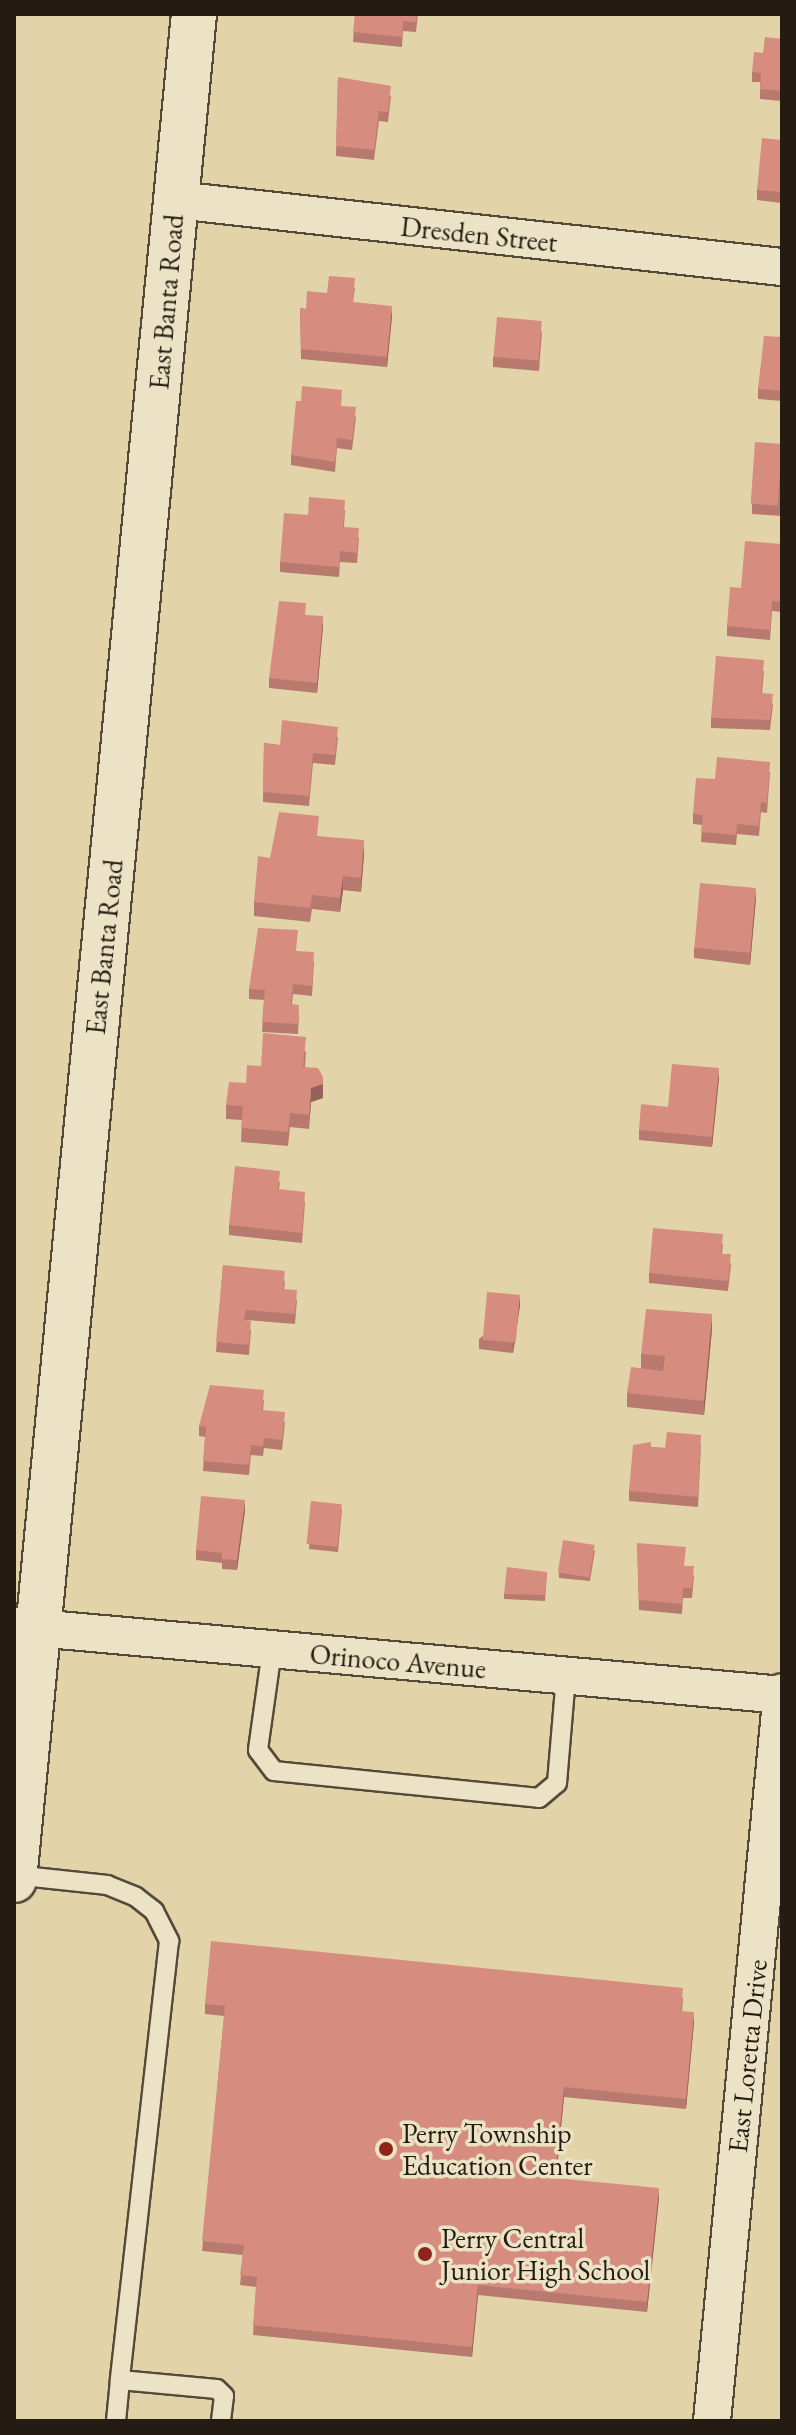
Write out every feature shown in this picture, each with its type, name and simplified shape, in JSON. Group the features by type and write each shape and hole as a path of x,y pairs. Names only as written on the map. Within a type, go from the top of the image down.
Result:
{"street":[{"name":"East Banta Road","path":"14,1877 26,1628 194,14"},
{"name":"Dresden Street","path":"176,200 782,267"},
{"name":"Orinoco Avenue","path":"26,1628 782,1694"},
{"name":"East Loretta Drive","path":"712,2421 782,1694"}],"lane":[{"path":"272,1650 258,1750 274,1771 539,1798 557,1783 566,1675"},
{"path":"14,1877 107,1885 136,1897 154,1911 169,1941 116,2421"},
{"path":"120,2380 217,2389 224,2396 221,2421"}],"building":[{"path":"355,14 417,14 416,22 403,21 402,37 353,32"},
{"path":"765,37 782,39 782,91 760,89 761,73 752,72 754,52 763,53"},
{"path":"338,77 391,86 388,112 379,111 374,150 336,146"},
{"path":"762,138 782,140 782,192 757,190"},
{"path":"329,276 355,278 353,302 392,306 387,357 301,349 300,308 306,309 307,291 327,293"},
{"path":"497,317 542,321 538,361 494,357"},
{"path":"764,336 782,337 782,391 758,389"},
{"path":"302,386 342,390 341,406 356,407 352,440 337,438 335,462 291,455 296,401 301,401"},
{"path":"755,442 782,444 778,506 751,504"},
{"path":"309,497 345,500 343,527 359,528 357,553 340,551 339,567 280,562 284,513 308,515"},
{"path":"745,541 782,544 782,602 772,601 770,630 727,626 730,587 741,588"},
{"path":"279,601 306,603 305,615 323,616 317,683 269,678"},
{"path":"716,656 764,660 761,693 773,694 770,720 711,718"},
{"path":"282,720 338,727 335,755 313,753 309,796 263,792 264,743 280,745"},
{"path":"717,757 770,762 767,803 761,802 759,826 737,824 736,835 701,832 703,815 693,814 696,778 715,779"},
{"path":"279,812 319,816 317,836 364,840 361,878 343,876 340,898 312,895 310,908 254,902 258,856 270,858"},
{"path":"700,883 756,888 750,953 694,948"},
{"path":"258,928 298,930 296,951 314,952 312,986 293,984 291,1004 299,1005 298,1024 262,1022 265,990 249,989"},
{"path":"263,1033 306,1037 303,1067 318,1068 323,1077 323,1084 311,1088 309,1115 290,1113 288,1132 241,1128 243,1106 226,1105 229,1082 246,1083 247,1065 261,1066"},
{"path":"672,1064 719,1068 712,1137 639,1130 641,1104 668,1107"},
{"path":"235,1166 280,1171 278,1189 305,1192 302,1233 229,1225"},
{"path":"653,1228 723,1234 721,1254 731,1254 728,1281 649,1273"},
{"path":"223,1265 285,1271 283,1289 297,1290 295,1314 246,1310 244,1320 251,1321 249,1345 216,1342"},
{"path":"487,1292 520,1295 516,1343 483,1340"},
{"path":"646,1309 712,1314 704,1401 627,1393 631,1367 663,1371 665,1356 641,1354"},
{"path":"210,1385 264,1390 262,1410 285,1412 282,1440 264,1438 263,1446 251,1445 249,1465 203,1461 206,1427 199,1426"},
{"path":"667,1432 701,1435 698,1497 629,1491 633,1445 651,1442 651,1447 665,1448"},
{"path":"201,1496 245,1500 237,1560 222,1559 222,1553 196,1550"},
{"path":"311,1501 342,1504 337,1547 307,1544"},
{"path":"563,1540 595,1545 589,1578 558,1573"},
{"path":"637,1543 686,1547 684,1566 694,1566 692,1588 683,1588 682,1604 639,1600"},
{"path":"507,1567 547,1572 545,1595 504,1594"},
{"name":"Perry Township Education Center","path":"211,1941 683,1988 681,2011 694,2012 686,2099 564,2087 555,2178 659,2188 647,2302 478,2285 472,2347 253,2325 257,2277 240,2275 244,2245 202,2241 225,2006 205,2004"}],"place":[{"name":"Perry Township Education Center","path":"386,2149"},
{"name":"Perry Central Junior High School","path":"425,2254"}]}
